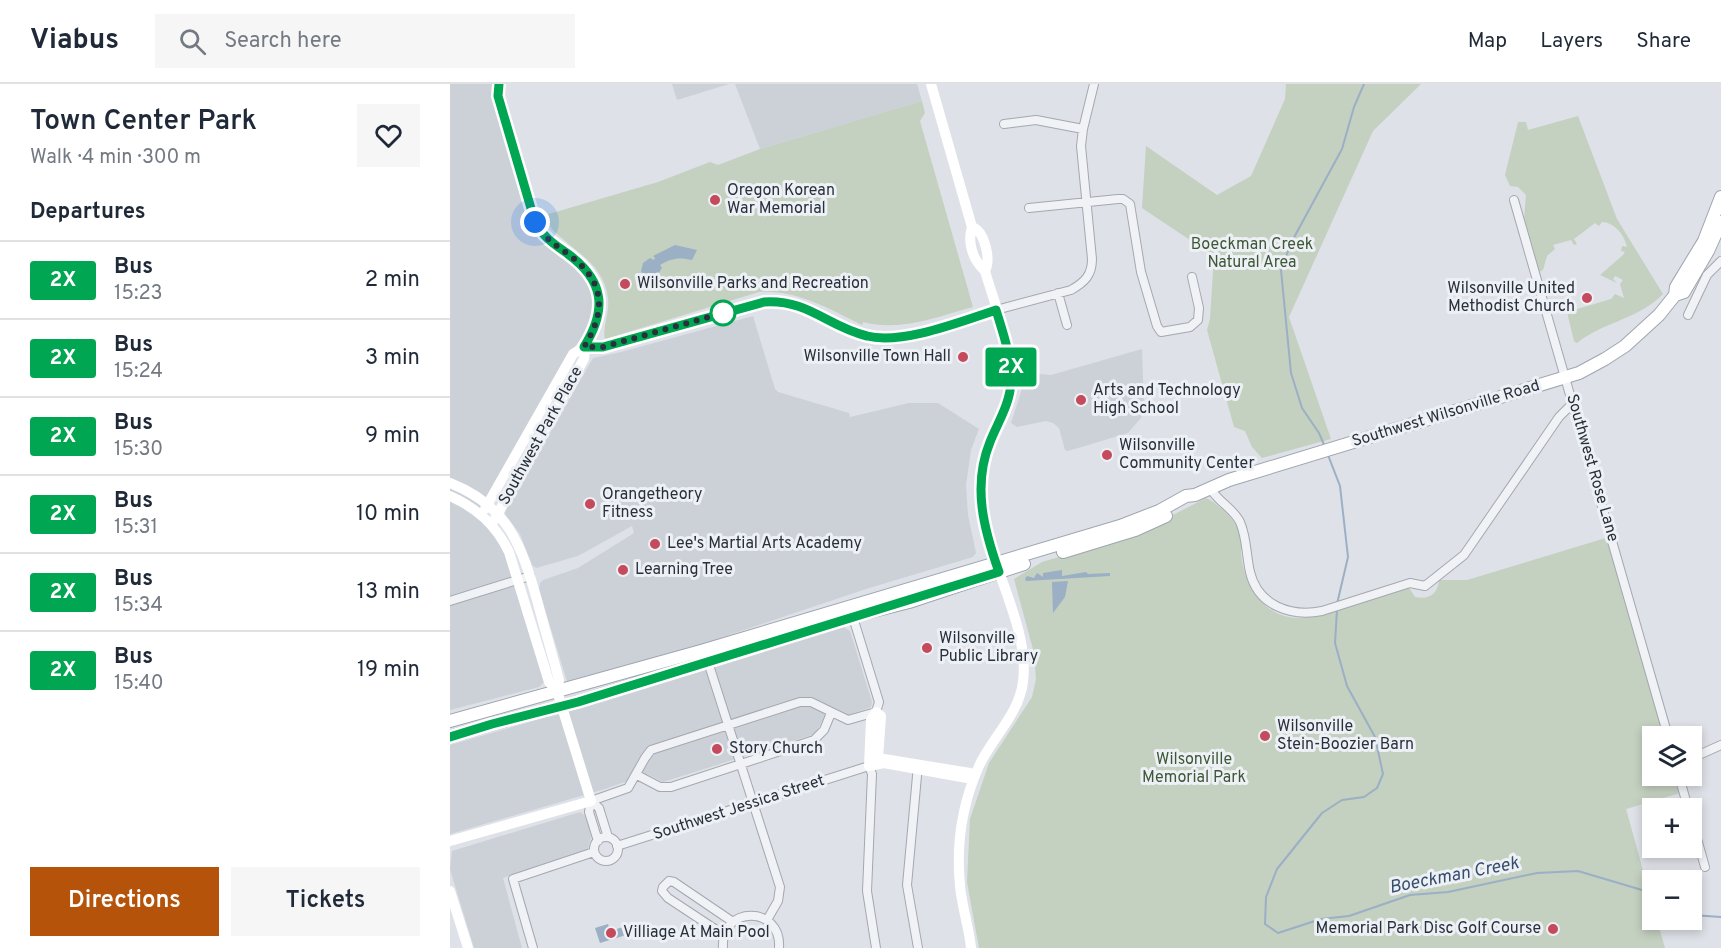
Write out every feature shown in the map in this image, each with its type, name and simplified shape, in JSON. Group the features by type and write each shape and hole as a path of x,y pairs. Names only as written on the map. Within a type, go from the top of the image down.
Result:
{"main road":[{"name":"Southwest Wilsonville Road","path":"1676,296 1676,287 1704,241 1721,197"},
{"name":"Southwest Wilsonville Road","path":"450,721 851,612 998,568 1120,526 1159,511 1186,496 1195,495 1242,475 1565,377 1596,365 1624,346 1683,292 1721,222"},
{"name":"Southwest Wilsonville Road","path":"450,737 708,662 851,612"}],"street":[{"name":"Southwest Park Place","path":"492,524 584,359 584,347 599,316 600,302 595,285 582,265 546,239 535,222 498,96 499,84"},
{"path":"931,84 972,227 980,231 989,262 985,271 1009,356 1011,382 1009,400 985,458 981,495 984,523 1021,646 1024,669 1022,686 1012,712 988,748 975,776 963,816 959,855 960,886 971,948"},
{"path":"584,347 603,347 764,302 798,305 856,332 879,338 905,336 1058,293 1082,283 1090,274 1092,259 1082,160 1083,129 1094,84"},
{"path":"1004,124 1036,120 1083,129"},
{"path":"1029,208 1118,199 1127,201 1130,204 1140,266 1160,332 1190,327 1198,320 1199,308 1192,277"},
{"name":"Southwest Rose Lane","path":"1514,200 1574,402 1665,726"},
{"path":"1688,315 1707,275 1721,261"},
{"path":"1058,293 1067,326"},
{"name":"Southwest Park Place","path":"482,515 573,354 584,347"},
{"path":"1210,488 1217,500 1230,509 1240,522 1250,573 1261,594 1272,603 1290,612 1307,614 1322,611 1410,583 1425,586 1464,555 1559,417 1574,402"},
{"path":"450,483 475,495 498,513 514,535 530,576 559,680 556,691"},
{"path":"450,496 482,515 492,524 506,546 519,579 549,682 556,691 591,801 589,812 598,841 594,852"},
{"path":"450,601 530,576"},
{"path":"851,612 879,702 871,720 867,891 876,948"},
{"path":"708,662 780,887 778,901 767,920"},
{"path":"450,841 591,801 628,788 651,750 806,701 842,719 854,719 876,711"},
{"path":"637,775 665,788 741,764 814,740 824,730 831,713"},
{"path":"1702,754 1721,745"},
{"name":"Southwest Jessica Street","path":"533,948 513,879 594,852 600,859 609,860 616,855 617,846 871,765 918,766 968,778 975,776"},
{"path":"918,766 907,885 918,948"},
{"path":"591,801 599,808 608,837 617,846"},
{"path":"598,841 608,837"},
{"path":"1702,856 1705,867"},
{"path":"724,935 668,898 662,891 663,887 669,881 674,882 733,922"},
{"path":"450,891 468,948"},
{"path":"723,948 724,935 733,922 753,915 767,920 777,933 779,948"}],"shaded area":[{"path":"450,84 495,84 531,220 537,233 548,246 583,275 591,288 593,300 589,327 571,352 477,515 501,542 544,682 539,687 450,710"},
{"path":"672,84 729,84 677,100"},
{"path":"735,84 917,84 922,101 760,149"},
{"path":"753,316 775,389 778,392 849,413 850,417 909,403 938,403 979,429 971,450 966,485 968,515 976,553 973,557 869,588 670,655 572,682 567,681 539,590 540,583 578,568 634,533 632,526 578,556 536,568 532,565 520,534 505,514 506,510 593,358"},
{"name":"Arts and Technology High School","path":"1142,349 1144,408 1141,418 1128,433 1068,451 1065,450 1059,428 1053,423 1046,421 1017,427 1011,423 1021,392 1021,372 1051,375"},
{"path":"842,626 850,631 872,702 871,707 849,715 840,711 825,716 815,734 663,782 647,774 605,789 450,834 450,745"},
{"path":"580,812 586,816 592,834 587,852 503,878 522,948 474,948 450,869 452,851"}],"green space":[{"name":"Boeckman Creek Natural Area","path":"1286,84 1421,84 1373,131 1289,317 1331,439 1262,458 1252,447 1245,431 1234,427 1207,330 1210,319 1214,256 1142,208 1146,146 1217,195 1251,176 1285,99"},
{"path":"922,101 925,113 920,121 973,307 918,322 877,325 863,322 862,325 811,301 786,294 759,292 605,339 608,298 601,277 596,269 555,232 542,216 658,182 710,162 718,165 760,149"},
{"path":"1578,116 1617,219 1663,294 1643,309 1598,330 1577,343 1574,341 1567,312 1611,299 1615,294 1624,298 1620,284 1623,280 1615,276 1613,279 1617,283 1600,275 1623,255 1625,252 1621,251 1622,246 1627,247 1626,242 1615,227 1602,222 1599,226 1595,223 1574,239 1577,244 1574,245 1571,240 1553,245 1555,249 1547,256 1543,270 1539,272 1524,219 1526,195 1518,187 1510,186 1505,175 1518,122 1526,122 1528,130"},
{"name":"Wilsonville Memorial Park","path":"1206,498 1226,513 1238,529 1241,537 1241,558 1248,582 1260,600 1277,613 1298,618 1338,610 1408,586 1415,597 1428,597 1437,589 1439,580 1467,580 1609,537 1661,726 1642,726 1642,786 1678,786 1680,793 1663,798 1642,798 1642,804 1626,809 1643,870 1642,930 1660,930 1665,948 979,948 967,882 970,819 989,763 1032,697 1036,679 1034,653 1014,579 1042,562 1136,534"}],"water":[{"path":"675,245 697,250 692,260 680,258 668,261 660,265 662,268 656,277 645,276 641,271 643,263 650,258 654,260 653,256"},
{"path":"1062,570 1062,576 1086,572 1088,574 1110,573 1110,576 1026,581 1025,579 1027,576 1034,578 1037,573 1043,577 1043,573"},
{"path":"1068,581 1065,597 1053,613 1052,582"},
{"name":"Villiage At Main Pool","path":"608,924 610,931 623,927 626,935 600,943 595,928"}],"waterway":[{"name":"Boeckman Creek","path":"1325,447 1319,433 1302,408 1291,373 1281,270 1291,243 1342,149 1354,107 1364,84"},
{"name":"Boeckman Creek","path":"1328,455 1340,486 1348,557 1337,604"},
{"name":"Boeckman Creek","path":"1337,610 1335,643 1347,686 1375,737 1383,774 1377,788 1364,797 1342,800 1322,813 1277,869 1266,897 1265,924 1278,933 1321,919 1349,916 1410,895 1448,892 1537,873 1578,871 1642,890"},
{"name":"Boeckman Creek","path":"1702,916 1721,917"}],"bus line":[{"name":"2X","path":"450,737 578,702 842,619 909,602 999,572 984,523 981,495 985,458 1009,400 1011,382 1009,356 996,310 905,336 879,338 856,332 808,308 790,303 764,302 603,347 584,347 596,328 600,306 598,292 582,265 546,239 532,216 498,96 499,84"}],"place":[{"name":"Oregon Korean War Memorial","path":"715,200"},
{"name":"Wilsonville Parks and Recreation","path":"625,284"},
{"name":"Wilsonville United Methodist Church","path":"1587,298"},
{"name":"Wilsonville Town Hall","path":"963,357"},
{"name":"Arts and Technology High School","path":"1081,400"},
{"name":"Wilsonville Community Center","path":"1107,455"},
{"name":"Orangetheory Fitness","path":"590,504"},
{"name":"Lee's Martial Arts Academy","path":"655,544"},
{"name":"Learning Tree","path":"623,570"},
{"name":"Wilsonville Public Library","path":"927,648"},
{"name":"Wilsonville Stein-Boozier Barn","path":"1265,736"},
{"name":"Story Church","path":"717,749"},
{"name":"Memorial Park Disc Golf Course","path":"1553,929"},
{"name":"Villiage At Main Pool","path":"611,933"}],"route":[{"path":"535,222 546,239 582,265 598,292 600,306 596,328 584,347 603,347 730,311 723,313"}]}
